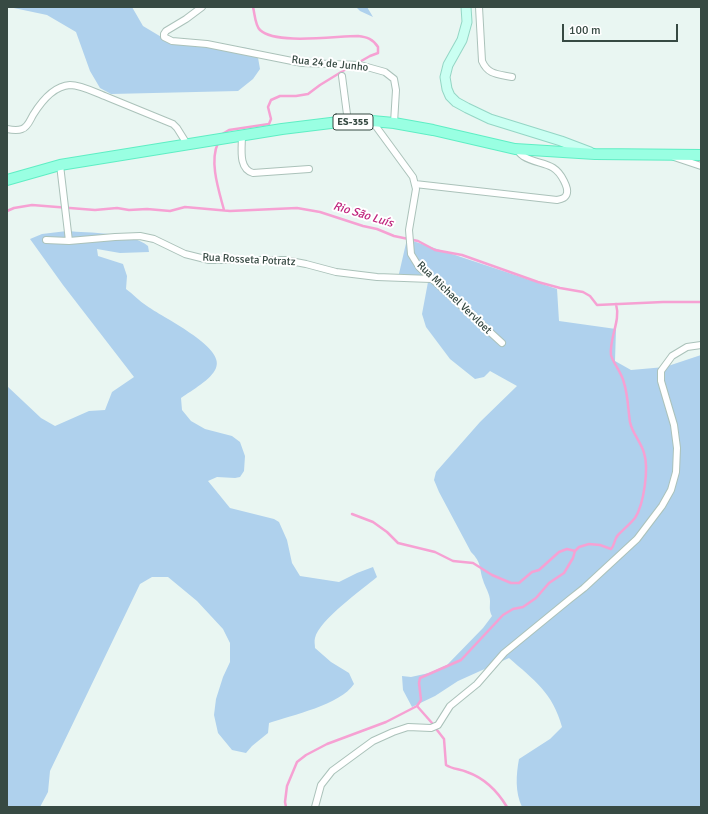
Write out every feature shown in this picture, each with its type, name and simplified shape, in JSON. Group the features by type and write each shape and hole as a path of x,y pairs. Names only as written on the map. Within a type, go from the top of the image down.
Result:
{"main road":[{"name":"ES-355","path":"7,180 60,165 242,135 282,129 372,121 394,123 433,130 515,149 595,154 701,155"}],"street":[{"name":"Rua 24 de Junho","path":"202,7 166,31 164,37 172,40 207,44 302,63 360,65 385,72 394,79 396,90 394,123"},
{"path":"466,7 467,22 462,40 448,65 444,77 450,96 456,102 490,119 562,141 595,154"},
{"path":"479,7 482,61 485,67 492,73 512,77"},
{"path":"342,76 348,122"},
{"path":"7,129 15,131 23,129 27,126 38,108 48,96 57,89 68,85 92,91 173,124 187,144"},
{"path":"372,121 408,169 415,184 557,200 563,199 567,192 566,185 562,176 556,169 550,165 524,156 515,149"},
{"path":"242,135 243,163 244,169 248,172 253,173 309,169"},
{"path":"667,155 701,166"},
{"path":"60,165 69,241"},
{"name":"Rua Michael Vervloet","path":"415,184 416,189 409,230 411,254 418,267 502,343"},
{"name":"Rua Rosseta Potratz","path":"46,240 69,241 140,236 154,239 185,254 209,260 284,260 336,272 377,277 431,278"},
{"path":"315,807 321,785 332,771 368,745 393,732 408,727 431,728 438,725 450,706 477,684 504,653 584,588 637,539 662,506 671,490 676,472 677,448 674,425 661,381 661,371 672,356 687,347 699,345"}],"shaded area":[{"path":"9,7 132,7 143,26 168,41 248,48 257,52 260,69 253,79 238,91 111,94 100,88 90,71 76,32 47,15"},
{"path":"356,7 367,7 373,17 360,11"},
{"path":"67,231 98,233 132,238 141,241 148,246 149,252 120,253 97,249 98,256 123,264 127,276 126,289 154,311 190,333 211,351 216,360 216,368 206,381 181,398 182,410 191,421 205,429 232,436 240,442 245,456 244,471 240,477 217,477 208,481 230,508 274,519 279,522 287,540 292,563 300,576 339,582 373,567 377,577 352,597 324,623 318,631 315,639 315,648 331,662 349,673 354,684 338,698 302,713 269,723 268,733 246,753 232,750 218,733 214,715 216,699 223,677 230,662 230,643 223,629 197,601 168,577 152,577 140,584 50,771 48,792 40,807 7,807 7,386 41,418 55,426 89,411 105,410 112,392 134,377 63,285 30,239 42,234"},
{"path":"407,239 557,289 559,321 616,329 615,361 631,370 665,367 701,355 701,807 522,807 518,795 517,783 519,759 550,739 562,727 553,705 542,688 509,658 458,681 435,696 412,707 403,690 402,676 411,677 429,673 447,665 483,628 492,616 489,596 479,563 471,552 434,480 436,472 480,422 517,386 490,371 484,377 475,379 450,359 426,327 422,314 428,282 398,278"}],"waterway":[{"path":"253,7 258,28 268,35 307,39 358,36 372,40 378,47 378,53 356,64"},
{"path":"222,135 229,130 269,124 271,119 268,107 271,100 280,96 308,94 351,66"},
{"path":"218,143 214,159 216,176 224,210"},
{"name":"Rio São Luís","path":"7,211 14,208 32,205 95,210 117,208 129,210 147,209 170,211 185,207 230,211 297,208 320,212 377,229 394,236 418,241 435,250 462,255 538,282 583,292 590,296 597,305 701,302"},
{"path":"286,807 285,802 287,786 297,762 306,755 327,744 386,722 417,706 421,700 419,683 420,678 461,660 503,615 513,609 523,607 536,598 549,583 564,573 573,558 575,551 579,547 589,544 600,545 611,549 617,537 635,518 641,504 645,486 646,468 643,449 631,426 623,379 611,355 617,317 616,304"},
{"path":"352,514 373,522 387,532 398,543 435,552 453,561 473,563 492,575 511,583 519,583 532,572 539,570 559,552 567,549 575,551"},
{"path":"417,706 432,723"},
{"path":"437,730 444,739 446,765 467,772 485,782 495,791 507,807"}]}
